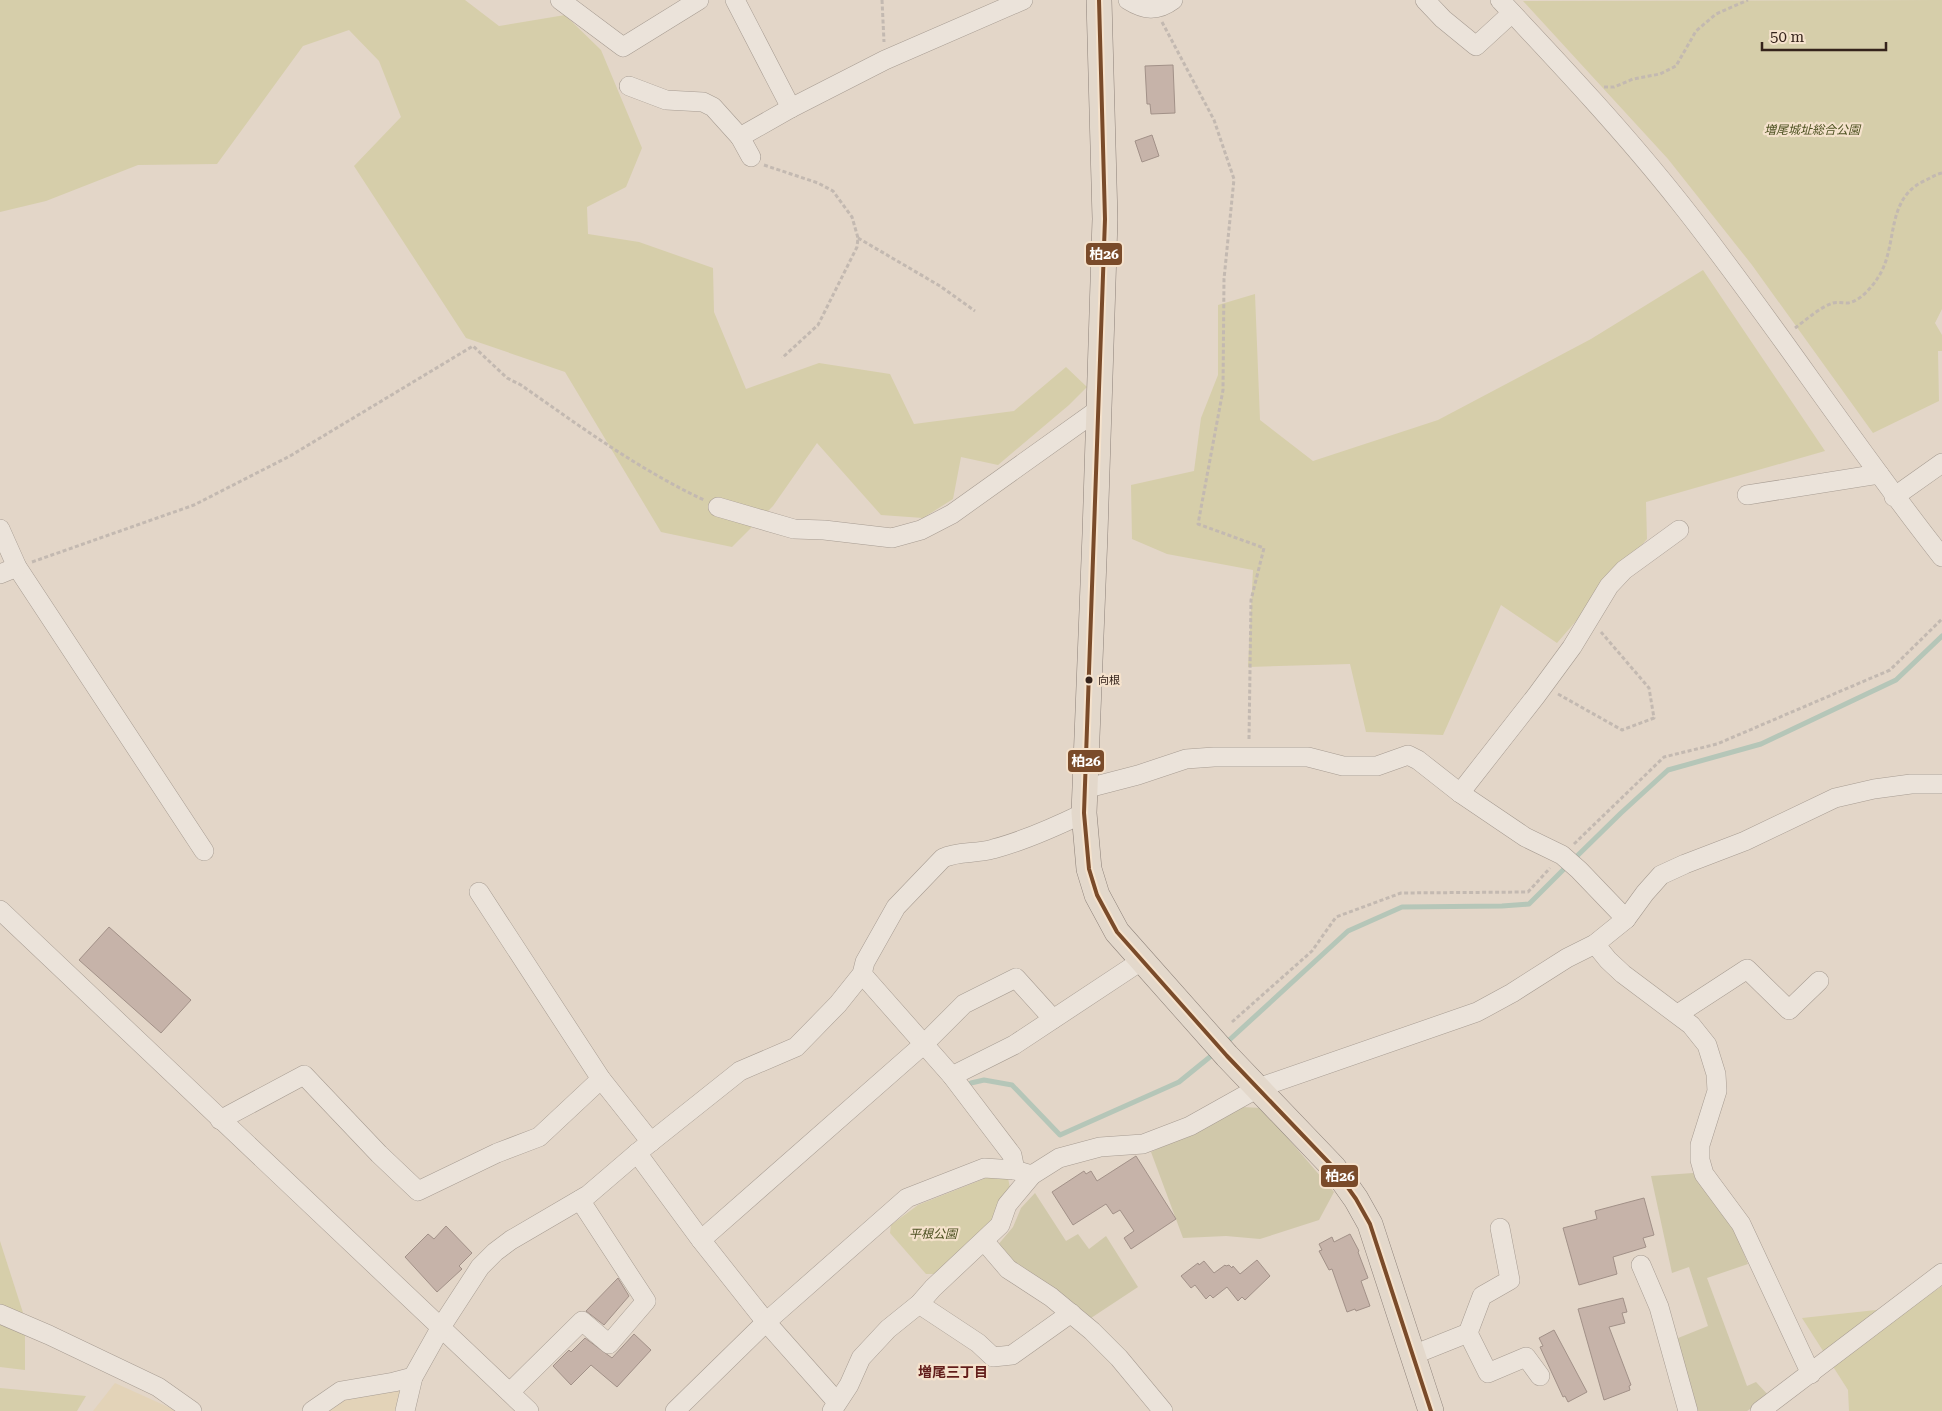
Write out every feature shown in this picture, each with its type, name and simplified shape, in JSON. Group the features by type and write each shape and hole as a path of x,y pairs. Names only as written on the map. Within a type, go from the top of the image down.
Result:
{"main road":[{"path":"1099,0 1105,218 1084,801 1088,868 1097,895 1118,932 1141,961 1218,1047 1334,1168 1356,1199 1370,1224 1431,1411"}],"street":[{"path":"560,0 623,47 698,0"},
{"path":"735,0 791,108"},
{"path":"740,137 791,108 885,60 1023,0"},
{"path":"1128,0 1141,8 1155,8 1173,0"},
{"path":"1426,0 1443,19 1476,46 1506,6 1588,93 1681,203 1782,338 1894,496 1942,557"},
{"path":"629,86 666,100 703,102 713,108 740,137 751,157"},
{"path":"718,507 794,528 892,538 921,530 952,514 1099,410"},
{"path":"1894,496 1942,463"},
{"path":"1747,495 1879,474"},
{"path":"0,529 9,571 204,851"},
{"path":"1460,793 1544,686 1572,647 1609,586 1624,570 1679,530"},
{"path":"405,1411 413,1377 440,1327 480,1267 511,1240 588,1195 644,1147 740,1071 796,1046 838,1004 862,974 865,962 896,907 943,858 952,854 981,852 1004,846 1084,801 1138,775 1186,759 1214,757 1308,757 1342,766 1377,766 1408,755 1418,760 1460,793 1525,837 1562,855 1626,919"},
{"path":"675,1411 766,1322 908,1198 984,1168 1023,1172 1059,1158 1100,1147 1144,1144 1190,1126 1258,1088 1477,1012 1512,993 1567,958 1595,944 1626,919 1661,875 1745,841 1836,798 1874,789 1911,784 1942,784"},
{"path":"479,892 601,1079 702,1240 835,1406 849,1385 860,1358 888,1329 919,1304 933,1288 1000,1225 1007,1205 1023,1172"},
{"path":"0,910 529,1411"},
{"path":"1595,944 1623,974 1691,1025 1707,1045 1716,1074 1717,1091 1700,1146 1700,1160 1704,1174 1740,1224 1810,1374"},
{"path":"952,1076 1014,1045 1141,961"},
{"path":"1678,1014 1747,969 1789,1010 1819,981"},
{"path":"862,974 952,1076 1023,1172"},
{"path":"702,1240 924,1044 964,1004 1016,978 1053,1019"},
{"path":"220,1120 304,1075 379,1154 418,1191 497,1154 539,1137 601,1079"},
{"path":"510,1392 582,1321 609,1344 646,1301 580,1200"},
{"path":"1412,1355 1468,1333 1482,1296 1510,1280 1500,1228"},
{"path":"984,1241 1008,1269 1052,1297 1092,1331 1119,1358 1163,1411"},
{"path":"1641,1264 1659,1307 1688,1411"},
{"path":"1760,1411 1778,1405 1810,1374 1942,1273"},
{"path":"919,1304 978,1343 993,1356 1012,1355 1071,1313"},
{"path":"0,1314 48,1334 158,1387 192,1411"},
{"path":"1468,1333 1488,1372 1526,1357 1540,1376"},
{"path":"312,1411 341,1391 413,1377"}],"path":[{"path":"882,0 885,60"},
{"path":"1588,93 1596,87 1614,87 1633,79 1660,74 1676,66 1696,31 1716,14 1748,0"},
{"path":"1155,8 1214,120 1234,178 1224,279 1223,390 1198,524 1264,548 1251,600 1248,757"},
{"path":"751,157 765,166 818,183 833,191 852,217 858,238 857,247 818,325 782,358"},
{"path":"1782,338 1827,306 1834,303 1850,302 1869,290 1885,265 1889,253 1894,216 1902,201 1912,187 1942,172"},
{"path":"858,238 940,286 974,311"},
{"path":"9,571 194,504 290,456 473,346 507,378 627,458 670,484 718,507"},
{"path":"1544,686 1622,730 1654,718 1649,688 1589,619"},
{"path":"1232,1022 1312,951 1336,917 1401,893 1528,892 1562,855 1664,757 1717,744 1890,670 1942,619"}],"shaded area":[{"path":"1241,1107 1262,1108 1334,1192 1319,1220 1260,1239 1226,1236 1183,1238 1151,1152"},
{"path":"1693,1173 1732,1224 1748,1264 1707,1278 1747,1386 1756,1382 1769,1396 1747,1411 1692,1411 1673,1340 1708,1326 1689,1267 1672,1273 1651,1176"},
{"path":"1035,1193 1066,1241 1078,1234 1089,1249 1106,1236 1138,1287 1091,1318 1012,1264 997,1246 1013,1227 1021,1208"},
{"path":"115,1383 177,1411 93,1411"},
{"path":"404,1387 396,1411 325,1411 345,1400"}],"green space":[{"path":"0,0 465,0 499,26 565,15 601,50 642,148 626,187 587,207 588,234 639,242 713,268 714,312 746,389 819,363 890,374 914,424 1014,411 1066,367 1087,387 1069,405 998,465 961,457 953,499 923,518 881,515 817,443 773,506 732,547 661,532 565,372 466,338 354,166 401,117 379,61 349,30 303,46 217,164 138,165 46,201 0,212"},
{"name":"増尾城址総合公園","path":"1942,0 1942,309 1935,323 1942,335 1942,351 1938,351 1939,401 1873,433 1752,265 1668,159 1523,1"},
{"path":"1703,270 1825,451 1646,502 1647,539 1557,643 1501,605 1443,735 1366,732 1350,664 1248,667 1253,570 1167,554 1132,539 1131,485 1194,471 1201,418 1218,375 1218,305 1255,294 1260,420 1313,461 1438,420 1591,339"},
{"name":"平根公園","path":"986,1178 1008,1178 1010,1188 993,1222 935,1274 926,1274 890,1233 891,1225 918,1205"},
{"path":"0,1241 25,1319 25,1370 0,1367"},
{"path":"1942,1286 1942,1411 1849,1411 1848,1390 1802,1318 1913,1306"},
{"path":"0,1388 86,1396 77,1411 0,1411"}],"building":[{"path":"1173,65 1175,113 1151,114 1150,104 1147,104 1145,66"},
{"path":"1152,135 1159,156 1142,162 1135,141"},
{"path":"109,927 191,1000 161,1033 79,960"},
{"path":"1136,1156 1176,1219 1131,1249 1124,1238 1134,1231 1120,1210 1113,1214 1106,1204 1073,1225 1052,1192 1084,1171 1086,1174 1091,1171 1097,1181"},
{"path":"1644,1198 1654,1235 1643,1238 1646,1247 1613,1257 1617,1274 1579,1285 1563,1228 1597,1219 1595,1211"},
{"path":"446,1226 472,1253 459,1266 462,1269 437,1292 405,1257 428,1234 434,1239"},
{"path":"1350,1234 1359,1251 1368,1278 1361,1281 1370,1306 1347,1312 1332,1269 1329,1270 1319,1251 1322,1250 1319,1244 1332,1237 1334,1242"},
{"path":"1257,1260 1270,1276 1245,1300 1242,1297 1238,1301 1227,1287 1213,1298 1210,1295 1206,1299 1195,1285 1191,1288 1181,1276 1198,1263 1199,1265 1204,1261 1214,1273 1225,1265 1229,1265 1232,1268 1233,1266 1240,1274"},
{"path":"618,1278 629,1296 604,1325 586,1311"},
{"path":"1623,1298 1627,1312 1622,1313 1625,1323 1609,1327 1631,1385 1629,1386 1630,1390 1604,1400 1578,1309"},
{"path":"1554,1330 1587,1392 1568,1402 1565,1396 1563,1397 1540,1347 1543,1346 1539,1338"},
{"path":"634,1334 651,1350 617,1387 591,1365 571,1385 553,1366 569,1350 571,1352 585,1338 612,1358"}],"waterway":[{"path":"1574,859 1668,770 1761,744 1896,680 1942,636"},
{"path":"1226,1043 1348,931 1402,907 1529,904 1568,865"},
{"path":"971,1083 984,1080 1012,1085 1060,1135 1179,1082 1216,1052"}],"transit line":[{"name":"柏26","path":"1099,0 1105,219 1084,813 1089,869 1097,895 1117,932 1227,1056 1334,1168 1356,1199 1370,1224 1431,1411"}],"place":[{"name":"向根","path":"1089,680"}],"district":[{"name":"増尾三丁目","path":"953,1372"}]}
